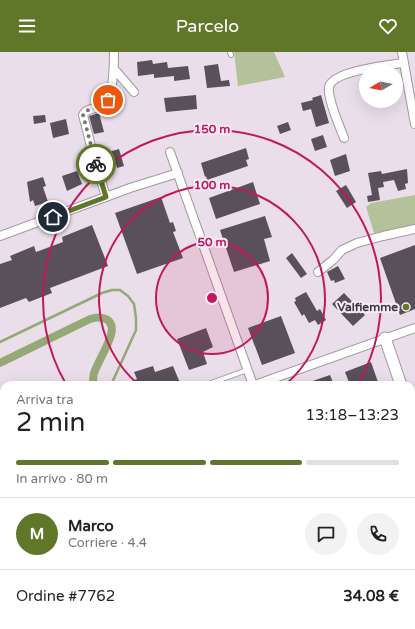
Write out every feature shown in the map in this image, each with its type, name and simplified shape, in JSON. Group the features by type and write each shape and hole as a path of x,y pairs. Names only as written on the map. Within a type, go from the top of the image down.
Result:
{"street":[{"path":"106,197 83,115 87,111 102,106 106,103 110,96 114,71 114,52"},
{"path":"402,52 415,124"},
{"path":"344,138 331,99 329,87 334,79 344,74 403,62"},
{"path":"114,71 116,71 134,92"},
{"path":"170,152 252,381"},
{"path":"0,236 106,197 178,173"},
{"path":"318,272 333,260 342,250 357,243 415,229"},
{"path":"265,381 415,328"},
{"path":"385,338 400,381"}],"lane":[{"path":"217,381 247,370"}],"green space":[{"path":"234,52 274,52 285,77 238,86"},
{"path":"415,195 415,225 374,233 366,207 371,203"}],"building":[{"path":"152,60 153,64 167,62 168,68 188,66 190,79 174,81 174,76 154,78 154,74 138,76 137,62"},
{"path":"218,64 221,81 229,80 230,86 207,88 204,66"},
{"path":"196,95 197,109 166,112 164,98"},
{"path":"321,95 329,123 316,127 311,109 303,111 301,103 313,100 312,98"},
{"path":"99,113 104,132 94,134 89,116"},
{"path":"45,115 46,122 34,124 33,116"},
{"path":"66,119 69,134 53,138 50,123"},
{"path":"288,122 291,130 280,134 277,126"},
{"path":"323,135 327,147 315,151 311,139"},
{"path":"246,148 249,159 246,160 248,166 207,180 201,163"},
{"path":"119,149 124,166 117,168 116,164 105,168 104,162 102,163 99,155"},
{"path":"346,154 350,171 335,176 330,160"},
{"path":"407,169 408,183 405,184 406,189 398,191 394,180 383,182 384,187 378,188 380,200 368,202 367,196 372,195 368,173 381,171 382,174"},
{"path":"77,171 82,184 67,191 62,176"},
{"path":"43,177 46,186 43,187 48,202 35,206 33,200 30,202 27,182"},
{"path":"253,182 260,204 216,219 209,198"},
{"path":"346,185 356,202 347,208 336,191"},
{"path":"161,197 170,223 173,222 176,231 173,232 183,258 137,274 115,213"},
{"path":"265,216 272,237 264,239 270,261 234,272 220,230"},
{"path":"92,225 108,266 50,288 52,293 29,302 26,298 0,308 0,264 12,260 10,256 34,246 36,252 63,242 62,237"},
{"path":"415,245 415,309 400,315 380,258"},
{"path":"292,253 307,274 301,278 286,258"},
{"path":"338,266 345,279 335,283 334,280 331,281 327,272"},
{"path":"306,292 317,311 320,309 326,320 318,325 315,320 309,323 304,314 302,316 294,302 296,301 295,298"},
{"path":"344,293 365,315 353,326 332,304"},
{"path":"281,316 295,353 262,365 248,328"},
{"path":"206,328 213,347 203,352 207,364 189,370 177,339"},
{"path":"371,362 378,381 348,381 345,372"},
{"path":"153,366 155,372 173,366 179,381 132,381 137,379 134,372"},
{"path":"330,375 332,381 313,381"}],"waterway":[{"path":"0,342 102,293 112,290 120,290 128,296 134,304 136,330 113,381"},
{"path":"0,363 90,319 103,318 110,322 112,330 94,373 93,381"}],"way so far":[{"path":"96,164 83,115 84,112 102,106 108,100"}],"place":[{"name":"Valfiemme","path":"406,307"}],"route":[{"path":"53,217 106,197 96,164"}]}
